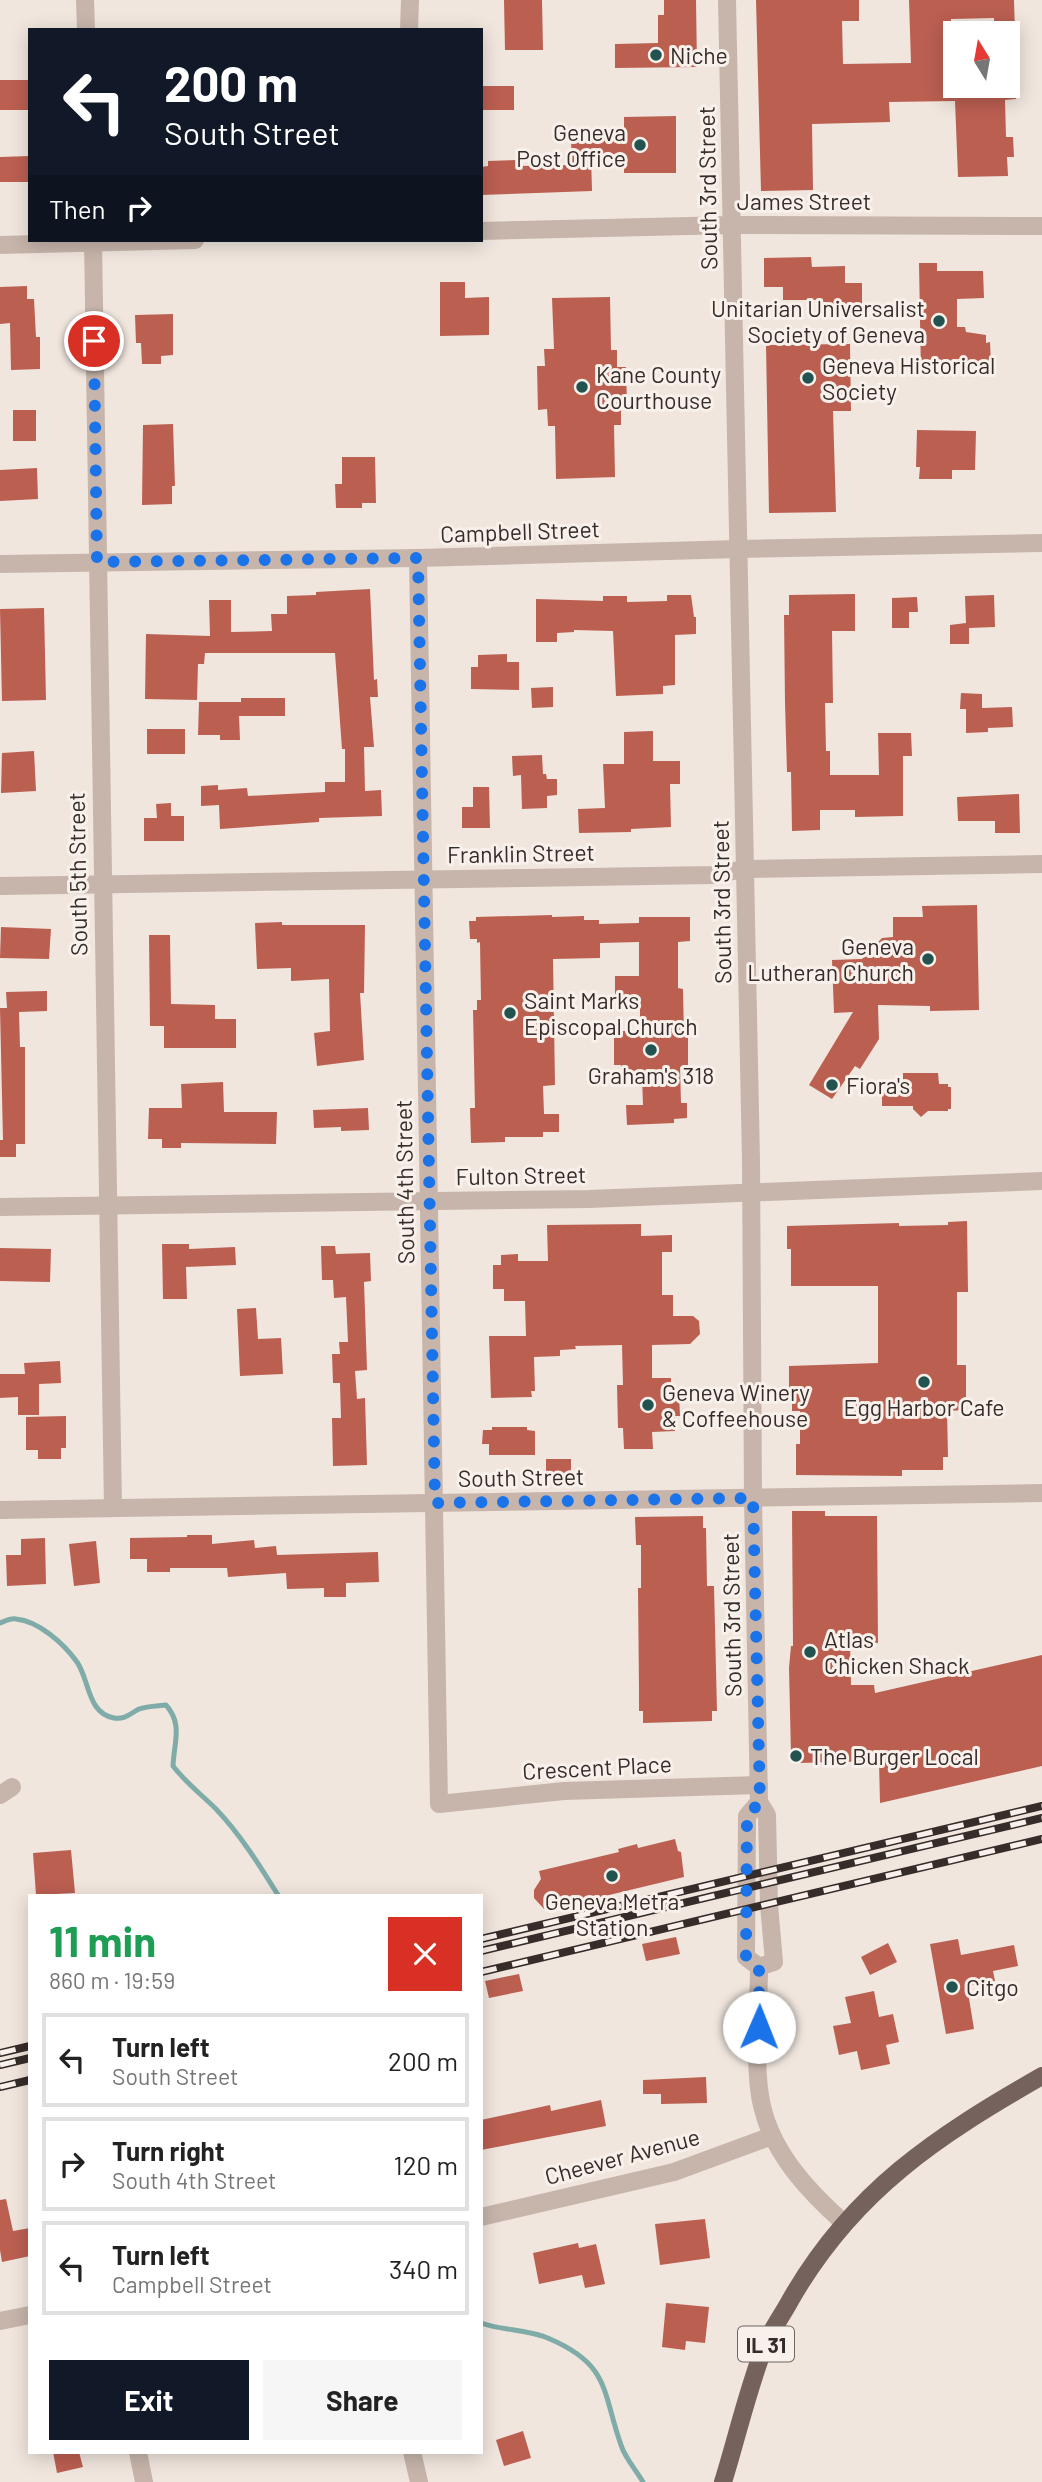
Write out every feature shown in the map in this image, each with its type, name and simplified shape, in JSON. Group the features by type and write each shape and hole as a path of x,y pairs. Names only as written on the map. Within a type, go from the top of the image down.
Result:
{"main road":[{"name":"IL 31","path":"723,2482 766,2344 811,2264 844,2223 919,2153 1042,2076"}],"street":[{"path":"85,0 86,28"},
{"name":"South 3rd Street","path":"727,0 751,1193 759,1793 767,1815 769,1905 774,1962 759,1967"},
{"path":"409,4 409,28"},
{"name":"James Street","path":"483,232 732,225 1042,226"},
{"path":"0,245 70,242"},
{"name":"South 5th Street","path":"93,242 113,1508"},
{"name":"Campbell Street","path":"0,564 418,558 1042,543"},
{"name":"South 4th Street","path":"418,558 439,1804"},
{"name":"Franklin Street","path":"0,886 713,875 744,869 1042,864"},
{"name":"Fulton Street","path":"0,1207 589,1199 1042,1181"},
{"name":"South Street","path":"0,1510 1042,1493"},
{"name":"Crescent Place","path":"439,1804 564,1791 759,1793"},
{"name":"South 3rd Street","path":"759,1793 747,1816 745,1927 746,1957 759,1967"},
{"name":"South 3rd Street","path":"759,1967 759,2086 762,2107 772,2136 809,2191 844,2223"},
{"name":"Cheever Avenue","path":"483,2217 674,2172 772,2136"},
{"path":"0,2321 28,2315"},
{"path":"138,2454 144,2482"},
{"path":"412,2454 419,2482"}],"building":[{"path":"504,0 542,0 543,50 505,50"},
{"path":"664,0 696,0 697,67 615,68 615,44 658,43 658,15 664,15"},
{"path":"756,0 859,0 859,21 842,21 843,64 911,63 909,0 1014,0 1015,21 994,21 994,18 943,21 943,98 1016,98 1005,100 1006,137 1013,137 1014,157 1007,157 1008,176 958,177 955,101 889,102 890,122 812,124 813,190 761,191"},
{"path":"0,80 28,80 28,110 0,110"},
{"path":"483,86 514,86 514,110 483,110"},
{"path":"676,116 676,173 624,173 624,154 591,155 592,191 483,195 483,167 488,166 488,161 518,160 518,166 572,165 571,139 624,136 624,117"},
{"path":"28,156 28,182 0,182 0,157"},
{"path":"811,257 812,267 845,266 845,283 862,283 862,307 818,307 818,300 783,300 783,287 764,287 764,258"},
{"name":"Unitarian Universalist Society of Geneva","path":"919,263 937,263 937,271 983,271 984,298 957,299 957,327 965,327 966,332 986,335 986,343 990,342 991,364 942,364 942,374 921,375"},
{"path":"440,282 465,282 465,298 489,297 489,335 440,336"},
{"path":"27,286 27,299 34,299 36,337 40,337 40,369 11,370 10,323 0,324 0,287"},
{"name":"Kane County Courthouse","path":"610,297 611,350 617,350 617,367 626,367 627,407 621,407 621,425 614,425 615,477 556,479 555,426 548,426 547,409 538,410 537,366 545,366 544,349 554,349 552,298"},
{"path":"173,314 173,355 161,356 161,364 142,364 141,343 136,343 135,315"},
{"path":"850,344 851,411 833,411 836,512 769,513 766,345"},
{"path":"13,410 36,410 36,441 13,441"},
{"path":"173,424 175,486 172,486 172,504 142,505 143,425"},
{"path":"917,430 976,431 975,470 952,470 952,479 919,479 920,467 916,467"},
{"path":"342,457 375,457 376,503 362,503 362,508 336,508 335,484 342,484"},
{"path":"37,468 38,499 0,501 0,470"},
{"path":"370,589 374,680 377,679 378,697 370,697 374,747 364,747 365,791 381,790 382,816 319,818 319,822 220,829 219,805 201,806 201,786 218,785 218,790 247,788 248,796 325,792 325,782 345,782 345,749 342,749 335,653 205,653 204,664 198,664 197,700 145,699 146,634 210,636 209,600 231,600 231,632 272,631 271,614 287,614 287,596"},
{"path":"855,594 855,631 832,631 833,703 825,703 826,751 830,751 830,775 879,775 878,733 911,733 912,756 903,756 903,816 855,817 855,810 820,810 820,830 792,831 791,772 787,772 785,703 784,615 789,615 789,595"},
{"path":"667,595 691,595 696,617 696,634 675,635 675,685 663,686 663,694 616,696 613,631 574,630 557,633 557,642 536,642 536,599 603,601 603,596 627,596 627,602 667,601"},
{"path":"994,595 995,627 969,628 969,644 950,644 950,625 966,623 965,596"},
{"path":"917,597 918,612 909,612 909,628 892,628 892,598"},
{"path":"44,608 46,700 2,701 0,609"},
{"path":"507,654 507,662 519,662 519,690 471,689 471,667 478,667 478,655"},
{"path":"553,687 553,707 532,708 531,688"},
{"path":"961,693 982,694 982,708 1012,707 1013,727 988,728 988,732 966,733 966,709 960,709"},
{"path":"241,698 285,698 285,716 239,716 240,740 220,740 220,735 198,735 199,702 241,702"},
{"path":"147,729 185,729 185,754 147,754"},
{"path":"653,731 653,761 680,761 680,784 670,784 671,827 631,829 631,832 579,833 578,809 605,808 603,764 624,764 624,732"},
{"path":"34,751 36,791 1,793 2,753"},
{"path":"542,755 543,774 546,774 547,779 557,779 557,795 547,796 547,808 522,809 521,775 513,776 512,756"},
{"path":"473,787 489,787 490,828 462,828 462,807 473,807"},
{"path":"1019,794 1020,833 995,833 995,821 958,821 957,797"},
{"path":"171,803 171,816 184,816 184,841 144,841 144,818 157,818 156,804"},
{"name":"Geneva Lutheran Church","path":"977,905 979,1010 930,1011 930,1006 878,1005 879,1039 860,1069 855,1066 832,1099 809,1085 853,1012 834,1013 832,960 862,959 882,938 893,937 893,917 923,917 922,906"},
{"path":"584,916 584,920 599,920 599,924 639,923 639,917 690,917 690,941 678,942 678,988 683,989 684,1035 688,1035 688,1067 680,1067 681,1103 687,1103 687,1118 674,1119 674,1123 627,1125 626,1105 643,1105 642,1076 621,1077 621,1065 614,1065 614,1031 640,1031 640,1001 615,1001 615,976 639,976 639,942 600,943 600,958 553,959 555,1085 543,1086 544,1114 559,1114 559,1132 543,1132 543,1137 505,1137 505,1142 471,1143 470,1108 475,1108 473,1010 477,1010 477,1000 481,1000 480,942 470,939 469,921 476,921 476,917"},
{"path":"282,922 282,925 365,925 364,993 360,993 364,1060 317,1066 314,1033 330,1031 329,979 291,981 291,968 257,969 255,923"},
{"path":"1,927 51,929 49,959 0,958"},
{"path":"149,935 170,935 171,1004 215,1005 215,1019 236,1019 236,1048 164,1048 164,1026 150,1026"},
{"path":"47,991 47,1011 19,1012 20,1047 25,1047 25,1144 16,1144 16,1157 0,1157 0,1140 3,1140 0,1008 7,1008 6,992"},
{"path":"903,1073 938,1073 939,1084 948,1084 948,1087 951,1087 951,1109 928,1111 921,1117 913,1106 882,1106 882,1089 903,1087"},
{"path":"223,1082 224,1112 277,1112 276,1144 181,1143 181,1148 162,1148 162,1139 148,1139 149,1108 182,1108 181,1084"},
{"path":"368,1108 369,1130 314,1128 313,1110"},
{"path":"967,1221 968,1292 957,1292 957,1365 966,1365 966,1410 947,1411 948,1457 943,1457 943,1470 902,1470 902,1476 796,1475 800,1411 792,1411 792,1400 789,1399 789,1366 878,1363 878,1286 791,1286 791,1249 787,1249 787,1226 899,1223 899,1226 948,1225 948,1222"},
{"path":"641,1224 641,1236 672,1235 672,1252 662,1252 662,1295 673,1295 673,1316 693,1316 699,1321 700,1334 690,1344 652,1345 652,1378 671,1378 671,1394 679,1394 680,1416 675,1416 675,1431 652,1432 653,1449 624,1449 623,1428 618,1428 617,1385 623,1385 622,1345 575,1346 576,1349 560,1350 560,1356 534,1357 535,1391 531,1391 532,1397 491,1398 489,1336 526,1336 525,1301 504,1301 504,1289 493,1289 493,1265 501,1265 501,1255 518,1254 518,1261 548,1261 547,1225"},
{"path":"162,1244 189,1244 189,1249 235,1247 236,1265 186,1267 187,1299 163,1299"},
{"path":"321,1246 335,1246 336,1254 370,1253 371,1281 364,1282 367,1370 355,1371 357,1399 365,1398 367,1465 333,1466 332,1418 341,1418 340,1383 333,1383 332,1354 340,1354 339,1342 348,1342 346,1297 334,1298 333,1280 322,1280"},
{"path":"0,1248 51,1249 50,1282 0,1281"},
{"path":"256,1308 258,1339 281,1338 283,1374 240,1376 237,1309"},
{"path":"60,1361 61,1383 39,1384 39,1415 18,1415 18,1397 0,1398 0,1374 25,1374 24,1363"},
{"path":"66,1416 66,1448 61,1448 61,1459 38,1459 38,1450 26,1450 26,1417"},
{"path":"492,1427 527,1427 527,1430 535,1431 535,1455 489,1455 489,1444 482,1444 483,1430 492,1430"},
{"path":"546,1459 571,1459 571,1478 546,1478"},
{"path":"792,1511 825,1511 825,1516 877,1516 878,1643 850,1643 851,1685 874,1685 875,1693 1042,1655 1042,1766 880,1803 879,1761 798,1763 791,1755 789,1668 793,1646"},
{"path":"703,1516 703,1528 706,1528 707,1586 714,1586 717,1711 712,1711 712,1721 643,1723 643,1711 639,1711 638,1588 641,1588 641,1545 636,1545 635,1517"},
{"path":"212,1535 212,1544 254,1540 255,1548 276,1546 277,1555 378,1552 379,1582 346,1583 346,1597 324,1597 324,1588 287,1589 286,1573 228,1577 227,1568 170,1568 170,1572 147,1572 147,1559 130,1559 130,1538"},
{"path":"45,1538 46,1584 7,1586 6,1555 21,1555 21,1539"},
{"path":"96,1541 100,1583 74,1586 69,1544"},
{"name":"Geneva Metra Station","path":"675,1839 678,1851 681,1852 684,1877 551,1909 544,1909 534,1898 534,1890 541,1879 539,1871 619,1852 618,1849 637,1844 638,1848"},
{"path":"71,1850 75,1893 36,1894 33,1853"},
{"path":"676,1937 680,1954 646,1961 642,1944"},
{"name":"Citgo","path":"958,1939 961,1955 1014,1945 1018,1966 993,1971 995,1981 967,1986 974,2029 946,2034 930,1944"},
{"path":"888,1943 897,1962 870,1975 861,1957"},
{"path":"519,1974 523,1991 489,1998 485,1981"},
{"path":"874,1991 879,2017 893,2014 899,2042 886,2045 890,2064 861,2070 857,2051 839,2055 833,2026 851,2023 845,1997"},
{"path":"706,2077 707,2103 661,2104 661,2094 643,2094 643,2080"},
{"path":"601,2100 606,2126 483,2150 483,2120 550,2105 551,2111"},
{"path":"6,2199 13,2231 28,2228 28,2256 2,2262 0,2200"},
{"path":"705,2219 710,2258 660,2265 655,2224"},
{"path":"578,2243 579,2248 596,2244 605,2284 585,2288 582,2275 539,2284 533,2253"},
{"path":"666,2303 709,2307 705,2343 686,2341 685,2350 662,2347"},
{"path":"523,2431 531,2458 504,2466 496,2440"},
{"path":"53,2454 80,2454 83,2467 57,2473"}],"waterway":[{"path":"0,1623 12,1619 25,1621 58,1641 77,1662 94,1703 105,1715 121,1718 142,1708 166,1705 176,1726 173,1766 233,1829 277,1894"},
{"path":"483,2323 542,2336 584,2359 601,2382 623,2450 643,2482"}],"railway":[{"path":"483,1939 1042,1806"},
{"path":"483,1951 1042,1818"},
{"path":"483,1972 1042,1839"},
{"path":"0,2053 28,2046"},
{"path":"0,2065 28,2058"},
{"path":"0,2087 28,2080"}],"place":[{"name":"Niche","path":"656,55"},
{"name":"Geneva Post Office","path":"640,145"},
{"name":"Unitarian Universalist Society of Geneva","path":"939,321"},
{"name":"Geneva Historical Society","path":"808,378"},
{"name":"Kane County Courthouse","path":"582,387"},
{"name":"Geneva Lutheran Church","path":"928,959"},
{"name":"Saint Marks Episcopal Church","path":"510,1013"},
{"name":"Graham's 318","path":"651,1050"},
{"name":"Fiora's","path":"832,1085"},
{"name":"Egg Harbor Cafe","path":"924,1382"},
{"name":"Geneva Winery & Coffeehouse","path":"648,1405"},
{"name":"Atlas Chicken Shack","path":"810,1652"},
{"name":"The Burger Local","path":"796,1756"},
{"name":"Geneva Metra Station","path":"612,1876"},
{"name":"Citgo","path":"952,1987"}],"route":[{"path":"94,341 97,562 418,558 435,1503 753,1498 760,1802 747,1816 745,1927 746,1957 759,1967 759,2027"}]}
